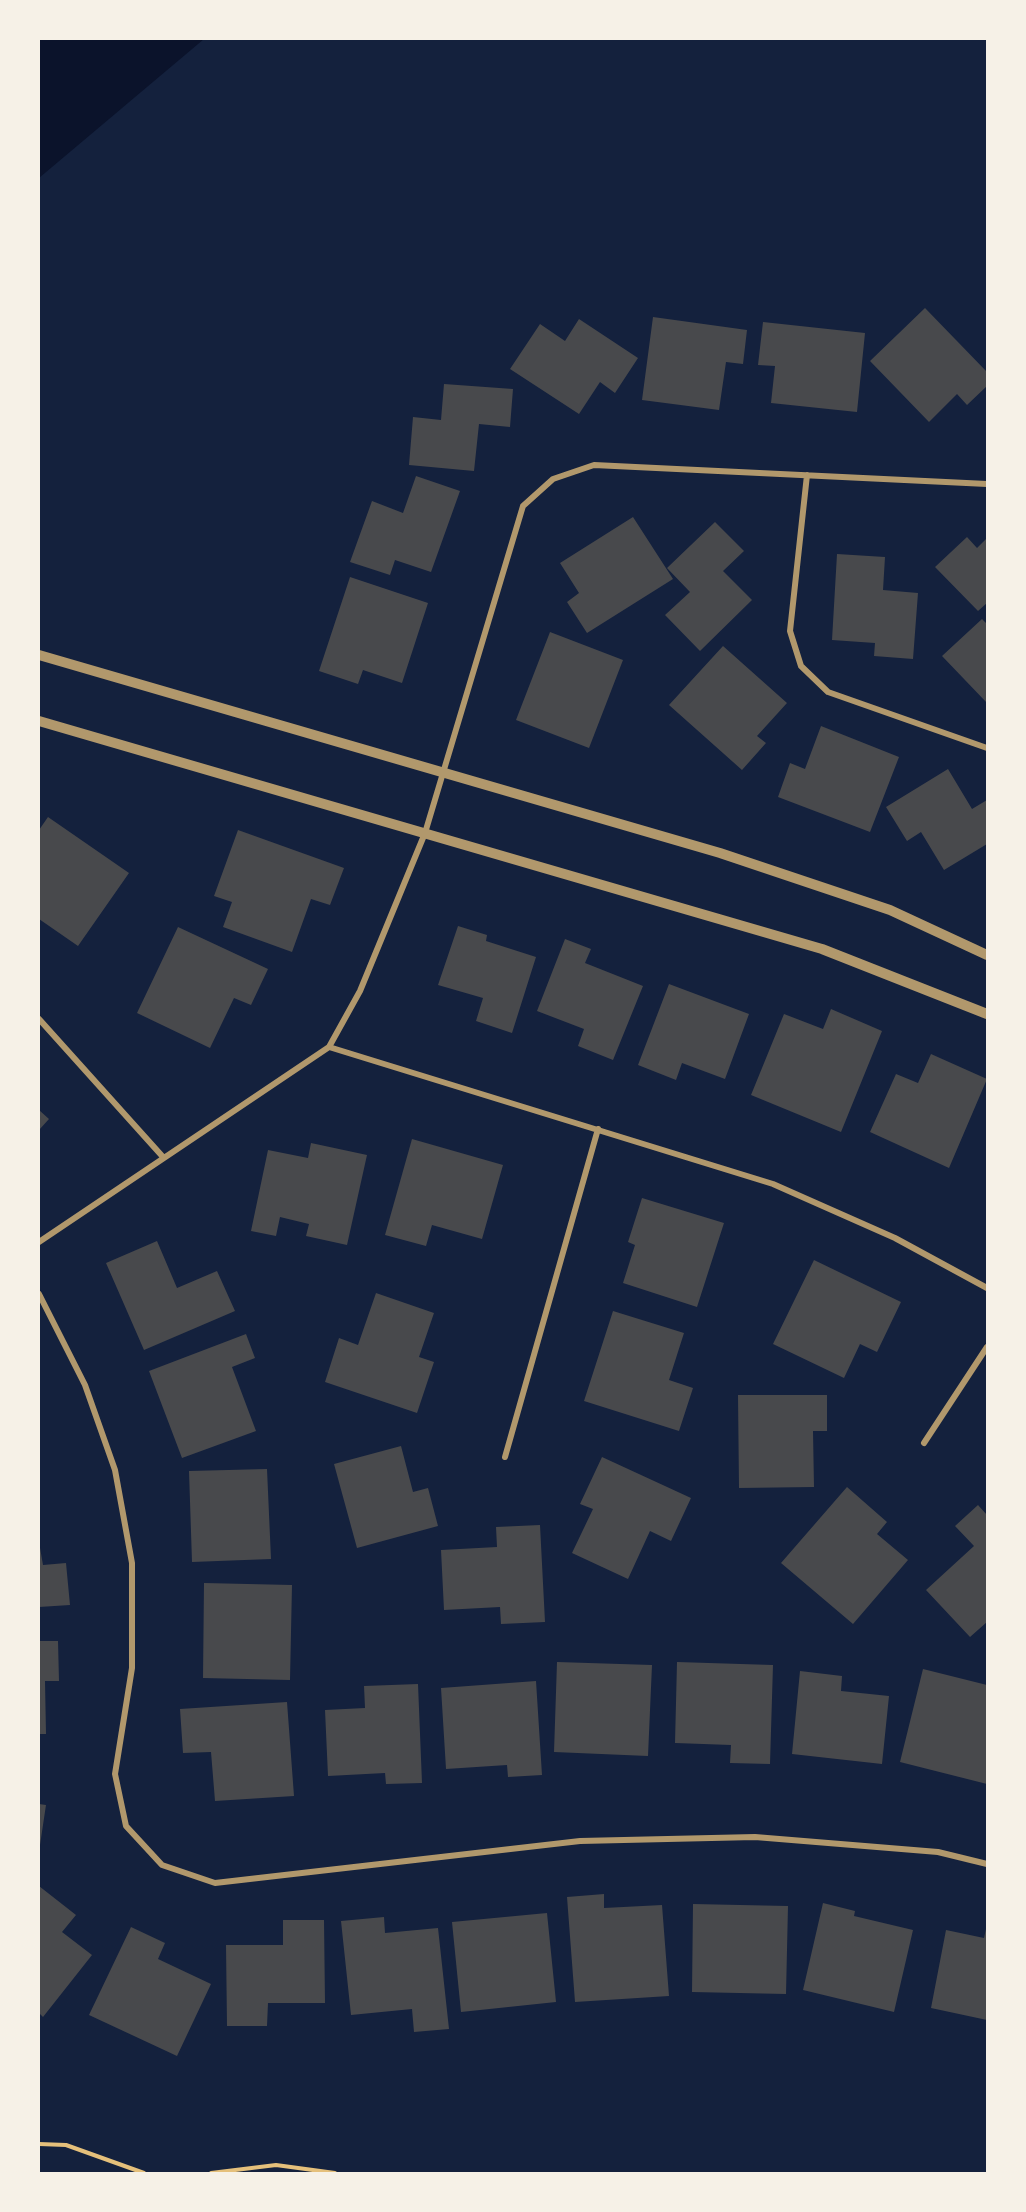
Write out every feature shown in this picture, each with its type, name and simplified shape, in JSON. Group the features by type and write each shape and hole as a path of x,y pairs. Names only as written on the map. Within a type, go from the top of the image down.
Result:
{"street":[{"path":"39,1242 329,1047 360,991 425,833 523,506 553,479 594,465 987,484"},
{"path":"807,475 790,631 801,666 828,692 987,748"},
{"path":"39,655 720,853 890,910 987,955"},
{"path":"39,721 822,948 987,1014"},
{"path":"39,1019 164,1157"},
{"path":"329,1047 773,1184 895,1238 987,1288"},
{"path":"505,1457 598,1129"},
{"path":"39,1294 85,1384 115,1470 132,1563 132,1668 115,1774 126,1826 162,1865 215,1883 580,1841 755,1837 938,1852 987,1864"},
{"path":"924,1443 987,1347"}],"path":[{"path":"39,2144 66,2145 144,2173"},
{"path":"211,2173 276,2165 335,2173"}],"water":[{"path":"39,39 204,39 39,178"}],"building":[{"path":"925,308 987,372 987,386 967,405 957,394 929,422 870,361"},
{"path":"653,317 747,330 743,364 726,362 719,410 642,400"},
{"path":"579,319 638,358 615,393 600,382 579,414 510,369 540,324 565,341"},
{"path":"763,322 865,333 857,412 771,403 775,366 758,365"},
{"path":"444,384 513,389 510,427 479,424 474,471 409,465 413,417 441,420"},
{"path":"416,476 460,491 431,572 395,560 390,575 350,562 372,501 403,513"},
{"path":"633,517 673,579 587,633 567,602 579,593 560,563"},
{"path":"715,522 744,551 723,571 752,600 700,651 665,615 690,592 667,568"},
{"path":"967,537 977,548 987,538 987,603 978,611 935,567"},
{"path":"837,554 885,557 883,590 918,593 913,659 874,656 875,643 832,640"},
{"path":"350,577 428,603 402,683 363,670 358,684 319,671"},
{"path":"982,619 987,624 987,703 942,656"},
{"path":"550,632 623,660 589,748 516,720"},
{"path":"723,646 787,703 757,736 766,743 742,770 669,705"},
{"path":"821,726 899,757 870,832 778,797 790,763 805,769"},
{"path":"948,769 972,809 987,800 987,844 944,870 921,832 907,841 886,807"},
{"path":"48,817 129,873 78,946 39,919 39,830"},
{"path":"238,830 344,868 330,905 311,899 292,952 223,927 232,902 214,896"},
{"path":"458,926 487,935 486,941 536,957 512,1033 476,1021 483,998 438,985"},
{"path":"178,927 268,969 251,1005 234,998 210,1048 137,1013"},
{"path":"565,939 591,949 585,963 643,986 613,1060 578,1046 584,1029 537,1011"},
{"path":"669,984 749,1014 725,1079 682,1063 676,1080 638,1065"},
{"path":"831,1009 882,1031 841,1132 751,1095 784,1014 823,1029"},
{"path":"931,1054 987,1079 949,1168 870,1132 896,1074 918,1083"},
{"path":"39,1110 49,1119 39,1130"},
{"path":"412,1139 503,1165 482,1239 432,1225 426,1246 385,1235"},
{"path":"311,1143 367,1155 347,1245 306,1236 309,1224 280,1217 276,1236 251,1231 268,1150 308,1158"},
{"path":"642,1198 724,1223 697,1307 623,1283 635,1245 628,1242"},
{"path":"157,1241 177,1288 217,1271 235,1311 144,1350 106,1263"},
{"path":"814,1260 901,1302 877,1352 860,1344 844,1378 773,1344"},
{"path":"376,1293 434,1313 419,1357 434,1362 417,1413 325,1382 339,1338 358,1345"},
{"path":"613,1311 684,1333 669,1380 693,1388 679,1431 584,1401"},
{"path":"246,1334 255,1358 232,1367 256,1431 182,1458 149,1371"},
{"path":"738,1395 827,1395 827,1431 813,1431 814,1487 739,1488"},
{"path":"401,1446 413,1492 428,1488 438,1526 357,1548 334,1464"},
{"path":"602,1457 691,1498 671,1541 650,1531 628,1579 572,1553 593,1509 580,1504"},
{"path":"267,1469 271,1559 192,1562 189,1471"},
{"path":"847,1487 887,1522 877,1534 908,1560 853,1624 781,1563"},
{"path":"978,1505 987,1515 987,1622 970,1637 926,1590 974,1546 955,1526"},
{"path":"540,1525 545,1622 501,1624 500,1607 444,1610 441,1550 497,1547 496,1527"},
{"path":"39,1542 43,1565 66,1563 70,1605 39,1607"},
{"path":"204,1583 292,1585 290,1680 203,1678"},
{"path":"39,1641 58,1641 59,1681 45,1681 46,1734 39,1734"},
{"path":"557,1662 652,1665 648,1756 554,1752"},
{"path":"677,1662 773,1665 770,1764 730,1763 731,1745 675,1743"},
{"path":"923,1669 987,1685 987,1784 900,1762"},
{"path":"800,1671 842,1676 841,1691 889,1696 882,1764 792,1754"},
{"path":"536,1681 542,1775 508,1777 507,1765 446,1769 441,1688"},
{"path":"418,1684 422,1783 386,1784 385,1773 328,1776 325,1710 365,1708 364,1686"},
{"path":"287,1702 294,1796 215,1801 211,1752 183,1753 180,1709"},
{"path":"39,1804 46,1805 40,1845 39,1845"},
{"path":"39,1886 76,1915 62,1932 92,1955 43,2017 39,2013"},
{"path":"604,1894 604,1908 662,1905 669,1996 575,2002 567,1897"},
{"path":"823,1903 855,1911 854,1916 913,1930 894,2012 803,1990"},
{"path":"693,1904 788,1906 786,1994 692,1992"},
{"path":"547,1913 556,2002 461,2012 452,1922"},
{"path":"384,1917 385,1933 438,1928 449,2029 414,2032 412,2009 351,2015 341,1921"},
{"path":"283,1920 324,1920 325,2003 268,2003 267,2026 227,2026 226,1945 283,1945"},
{"path":"131,1927 165,1943 158,1959 211,1984 177,2056 89,2015"},
{"path":"986,1929 987,2020 931,2008 946,1930 984,1938"}]}
